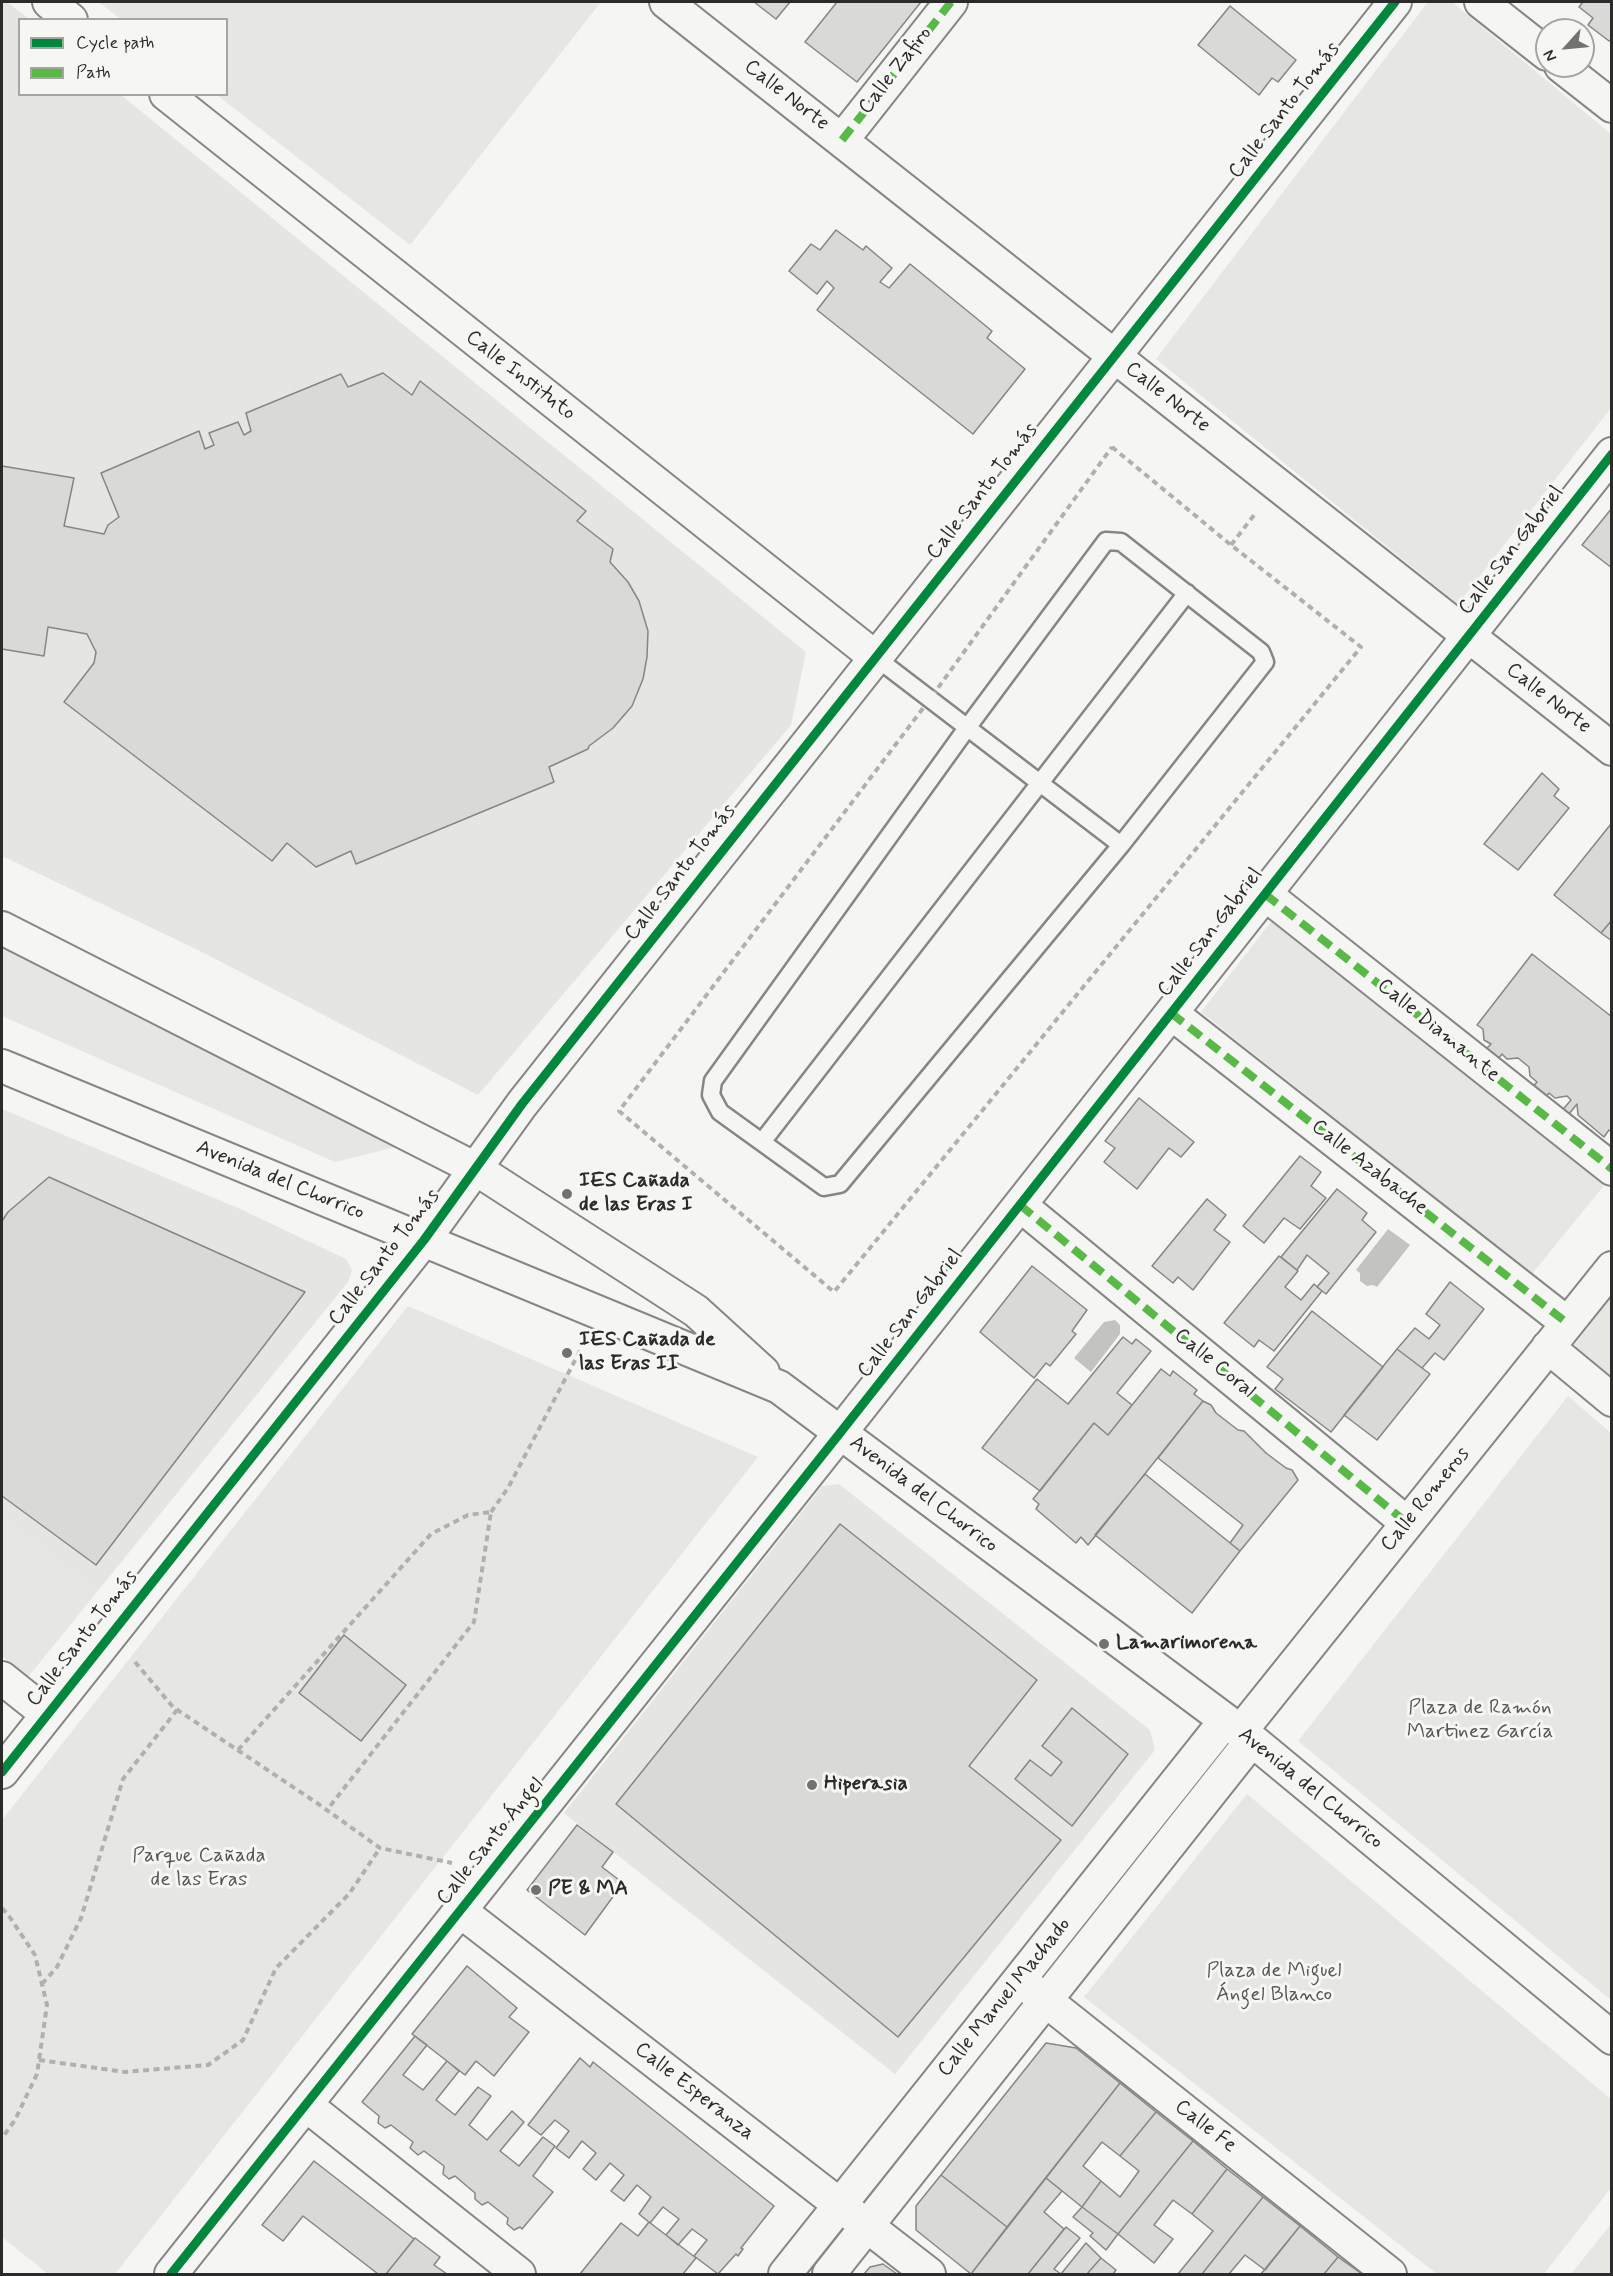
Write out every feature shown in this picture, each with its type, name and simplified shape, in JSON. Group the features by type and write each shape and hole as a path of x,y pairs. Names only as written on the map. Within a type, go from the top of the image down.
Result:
{"street":[{"path":"49,2 69,18"},
{"name":"Calle Norte","path":"666,2 1611,749"},
{"name":"Calle Zafiro","path":"842,140 951,2"},
{"name":"Calle Santo Tomás","path":"2,1772 424,1240 522,1104 1395,2"},
{"path":"1481,2 1535,45"},
{"path":"1576,78 1611,106"},
{"name":"Calle Instituto","path":"169,96 875,657"},
{"name":"Calle San Gabriel","path":"840,1433 1611,454"},
{"name":"Calle Diamante","path":"1265,894 1611,1169"},
{"path":"2,928 476,1168 696,1311 779,1387"},
{"name":"Calle Azabache","path":"1171,1013 1557,1335 1611,1400"},
{"name":"Avenida del Chorrico","path":"2,1066 779,1387 1239,1731 1611,2038"},
{"name":"Calle Coral","path":"1020,1205 1407,1523"},
{"name":"Calle Romeros","path":"1239,1731 1611,1268"},
{"name":"Calle Santo Ángel","path":"171,2274 840,1433"},
{"path":"2,1678 47,1714"},
{"name":"Calle Manuel Machado","path":"785,2274 1019,1980 1239,1731"},
{"name":"Calle Manuel Machado","path":"829,2274 1046,2001 1239,1731"},
{"name":"Calle Esperanza","path":"459,1910 929,2274"},
{"name":"Calle Fe","path":"1019,1980 1390,2274"},
{"path":"306,2105 519,2274"}],"lane":[{"path":"1106,541 1121,542 1186,593 1261,652 1265,662 1121,844 840,1184 824,1187 720,1112 711,1095 712,1081 1106,541"},
{"path":"762,1142 1041,784 1186,593"},
{"path":"875,657 1121,844"}],"path":[{"path":"327,1810 474,1622 491,1512 508,1488 601,1313"},
{"path":"237,1750 431,1534 468,1515 491,1512"},
{"path":"111,1634 177,1710 380,1848 491,1871"},
{"path":"42,1984 57,1968 81,1918 123,1779 177,1710"},
{"path":"39,2060 125,2072 208,2065 243,2040 276,1968 349,1894 380,1848"},
{"path":"2,1908 35,1955 47,2005 37,2074 15,2120 2,2138"}],"shaded area":[{"path":"2,2 7,2 28,18 18,18 18,96 122,96 806,652 791,725 478,1095 200,951 2,856"},
{"path":"2,1109 238,1208 346,1259 352,1270 348,1282 97,1592 2,1517"},
{"path":"1388,1229 1410,1245 1377,1287 1367,1286 1360,1281 1360,1273 1356,1270"},
{"path":"1115,1320 1120,1325 1120,1334 1091,1372 1074,1358 1104,1322"},
{"name":"Hiperasia","path":"839,1484 1150,1730 1155,1750 895,2074 564,1813 822,1486"}],"green space":[{"path":"98,2 601,2 410,245 218,96 228,96 228,18 120,18"},
{"path":"1428,2 1452,2 1535,71 1535,78 1544,78 1611,134 1611,408 1458,604 1156,359"},
{"path":"1277,914 1610,1178 1532,1274 1201,1012"},
{"path":"2,947 400,1146 335,1162 2,1016"},
{"path":"1611,1298 1611,1381 1572,1348"},
{"name":"Parque Cañada de las Eras","path":"408,1306 758,1457 115,2274 48,2274 2,2237 2,1820"},
{"name":"Plaza de Ramón Martinez García","path":"1568,1396 1611,1433 1611,2000 1298,1741"},
{"path":"2,1517 97,1592 28,1677 2,1656"},
{"name":"Plaza de Miguel Ángel Blanco","path":"1247,1794 1611,2099 1611,2188 1544,2274 1437,2274 1084,1997"},
{"path":"1611,2224 1611,2274 1571,2274"}],"building":[{"path":"754,2 790,2 776,19"},
{"path":"837,2 921,2 857,82 805,42"},
{"path":"1583,2 1612,2 1612,39 1609,41 1595,30 1595,18 1579,7"},
{"path":"1230,6 1296,60 1278,82 1272,78 1259,95 1198,45"},
{"path":"836,230 863,250 866,246 892,268 880,282 889,288 910,264 992,331 987,338 1025,369 973,434 817,310 834,288 827,281 817,294 789,271 811,244 820,250"},
{"path":"383,373 412,395 420,381 586,511 577,521 613,549 610,562 628,582 639,601 648,631 643,679 632,706 613,728 588,749 549,767 554,782 356,864 351,851 316,867 287,843 272,861 64,702 94,663 96,652 87,634 48,627 44,656 2,649 2,466 74,478 64,526 104,534 108,525 119,517 101,473 199,431 205,449 214,445 209,433 238,422 244,435 251,431 246,413 341,374 348,387"},
{"path":"1612,508 1612,568 1582,545"},
{"path":"1542,773 1559,789 1554,796 1569,808 1518,870 1484,844"},
{"path":"1611,824 1612,920 1601,933 1554,895"},
{"path":"1612,920 1612,941 1601,933"},
{"path":"1532,954 1612,1017 1612,1132 1609,1130 1604,1137 1578,1115 1577,1104 1565,1119 1559,1114 1571,1100 1567,1096 1555,1098 1549,1093 1543,1100 1529,1091 1537,1082 1530,1076 1529,1067 1518,1058 1507,1059 1502,1054 1495,1063 1482,1053 1491,1044 1484,1040 1483,1029 1477,1025"},
{"path":"1139,1098 1194,1142 1181,1157 1169,1148 1137,1189 1104,1162 1115,1148 1105,1141"},
{"path":"1300,1156 1321,1172 1311,1186 1326,1198 1300,1229 1284,1218 1264,1243 1243,1226"},
{"path":"49,1177 305,1292 96,1565 2,1496 2,1221 8,1212"},
{"path":"1337,1189 1367,1213 1362,1220 1376,1232 1326,1294 1317,1287 1329,1273 1307,1255 1297,1270 1281,1257"},
{"path":"1207,1199 1226,1215 1214,1230 1230,1242 1193,1290 1178,1277 1173,1283 1152,1266"},
{"path":"1279,1256 1298,1271 1285,1287 1301,1300 1314,1284 1322,1291 1274,1351 1259,1340 1254,1347 1224,1323"},
{"path":"1032,1266 1087,1310 1072,1331 1076,1334 1050,1366 1046,1363 1034,1378 980,1332"},
{"path":"1450,1282 1484,1309 1444,1360 1435,1353 1422,1368 1397,1349 1415,1328 1429,1339 1440,1325 1426,1314"},
{"path":"1312,1311 1383,1367 1331,1432 1275,1389 1283,1379 1267,1367"},
{"path":"1123,1337 1132,1344 1136,1339 1151,1351 1117,1393 1132,1405 1108,1435 1094,1423 1040,1491 982,1448 1037,1379 1068,1404"},
{"path":"1397,1349 1430,1374 1377,1440 1344,1415"},
{"path":"1161,1369 1170,1376 1173,1371 1197,1390 1194,1394 1203,1401 1088,1545 1081,1537 1076,1543 1036,1509 1039,1504 1033,1499 1094,1423 1108,1435"},
{"path":"1203,1401 1211,1405 1216,1413 1238,1430 1244,1431 1266,1453 1292,1470 1298,1480 1240,1551 1230,1543 1243,1525 1158,1458"},
{"path":"1145,1474 1240,1551 1192,1613 1095,1535"},
{"name":"Hiperasia","path":"840,1524 1037,1680 969,1766 1061,1840 898,2037 616,1804"},
{"path":"344,1635 406,1685 361,1741 299,1693"},
{"path":"1072,1708 1128,1754 1072,1826 1015,1779 1030,1760 1051,1776 1062,1762 1042,1746"},
{"path":"577,1825 613,1852 602,1867 623,1883 585,1935 527,1890"},
{"path":"467,1966 517,2008 509,2017 529,2032 494,2076 476,2061 465,2075 412,2034"},
{"path":"415,2036 427,2045 403,2075 423,2090 447,2061 459,2071 436,2100 455,2115 478,2087 491,2096 469,2125 487,2140 512,2111 524,2122 500,2151 519,2166 543,2137 555,2146 533,2176 553,2192 522,2229 520,2227 514,2230 507,2224 508,2218 488,2202 482,2205 475,2199 475,2193 455,2176 449,2179 443,2174 444,2166 424,2151 418,2155 410,2148 413,2142 391,2125 385,2128 378,2123 379,2116 362,2102"},
{"path":"1046,2043 1076,2048 1120,2083 1007,2227 941,2175"},
{"path":"580,2058 590,2067 593,2062 774,2206 741,2248 743,2249 738,2256 736,2254 718,2274 694,2256 707,2240 692,2229 678,2245 666,2235 679,2219 663,2207 650,2223 639,2214 651,2197 637,2185 624,2201 611,2191 624,2175 610,2163 596,2180 583,2169 596,2153 582,2141 569,2158 556,2148 569,2131 555,2120 541,2135 528,2125"},
{"path":"1120,2083 1156,2112 1120,2156 1102,2142 1083,2166 1101,2181 1082,2207 1046,2178"},
{"path":"1156,2112 1193,2141 1118,2234 1082,2207 1101,2181 1120,2197 1139,2171 1120,2156"},
{"path":"1193,2141 1227,2169 1192,2214 1173,2200 1154,2225 1173,2239 1154,2263 1118,2234"},
{"path":"314,2161 414,2239 386,2274 378,2274 303,2216 283,2241 262,2225"},
{"path":"1227,2169 1263,2197 1202,2274 1178,2274 1213,2231 1192,2214"},
{"path":"941,2175 1007,2227 971,2274 916,2230 916,2206"},
{"path":"1046,2178 1062,2191 1044,2212 1064,2229 1028,2274 971,2274"},
{"path":"1263,2197 1300,2226 1265,2270 1245,2255 1229,2274 1202,2274"},
{"path":"1082,2207 1118,2234 1106,2250 1090,2236 1093,2233 1073,2217"},
{"path":"649,2222 696,2258 683,2274 580,2274 621,2223 638,2236"},
{"path":"1300,2226 1338,2257 1324,2274 1261,2274"},
{"path":"1066,2227 1080,2238 1054,2269 1061,2274 1028,2274"},
{"path":"415,2238 440,2257 434,2265 447,2274 386,2274"},
{"path":"1086,2243 1101,2258 1087,2274 1061,2274"},
{"path":"1338,2257 1362,2274 1324,2274"},
{"path":"1101,2258 1116,2270 1113,2274 1087,2274"},
{"path":"883,2264 897,2274 864,2274 870,2267"}],"marked path":[{"path":"842,140 951,2"},
{"path":"1265,894 1612,1169"},
{"path":"1171,1013 1567,1323"},
{"path":"1020,1205 1407,1523"}],"cycle path":[{"path":"2,1772 424,1240 522,1104 1395,2"},
{"path":"171,2274 840,1433 1612,454"}],"place":[{"name":"IES Cañada de las Eras I","path":"567,1194"},
{"name":"IES Cañada de las Eras II","path":"567,1353"},
{"name":"Lamarimorena","path":"1104,1644"},
{"name":"Hiperasia","path":"812,1785"},
{"name":"PE & MA","path":"536,1890"}]}
